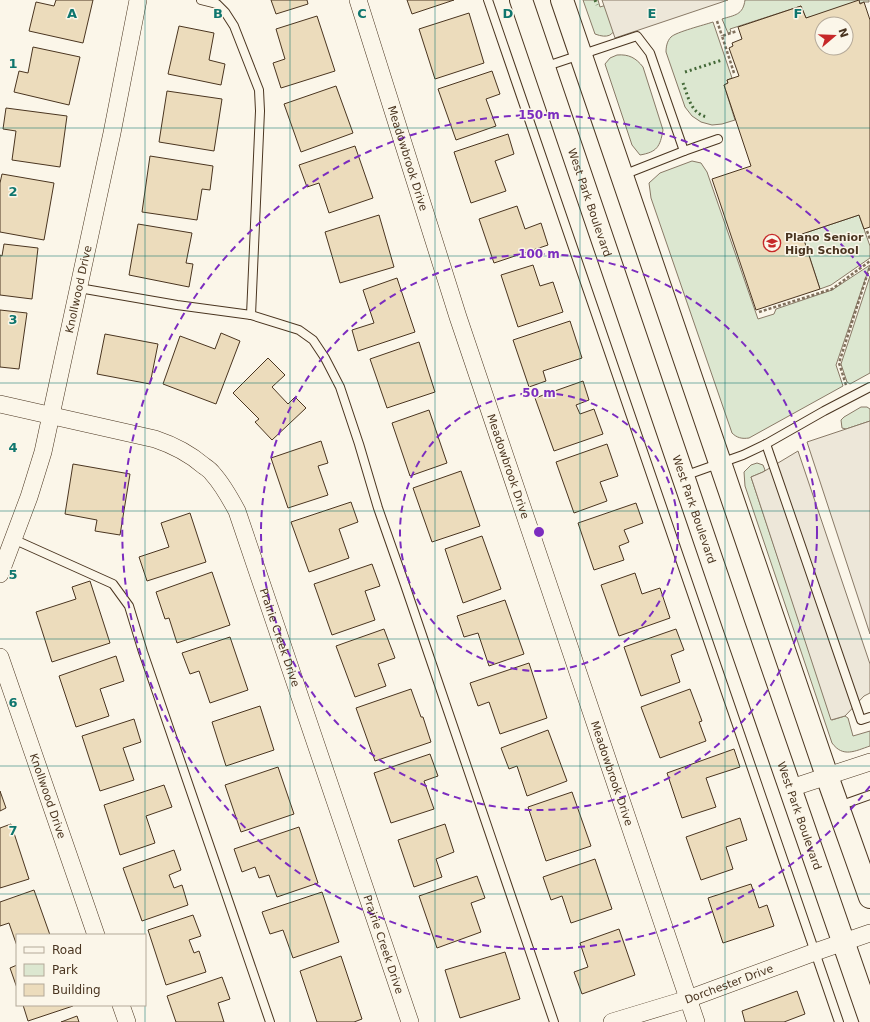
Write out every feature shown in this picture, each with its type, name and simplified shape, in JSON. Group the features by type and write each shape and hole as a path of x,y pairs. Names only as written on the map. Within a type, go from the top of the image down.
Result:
{"main road":[{"name":"West Park Boulevard","path":"520,0 870,1018"},
{"path":"562,0 870,897"}],"street":[{"name":"Knollwood Drive","path":"0,574 29,497 52,416 112,133 138,0"},
{"name":"Meadowbrook Drive","path":"358,0 458,317 696,1022"},
{"name":"Prairie Creek Drive","path":"0,404 167,443 194,457 213,474 226,491 240,518 410,1022"},
{"name":"Knollwood Drive","path":"0,657 96,934"},
{"path":"791,788 870,762"},
{"name":"Dorchester Drive","path":"612,1022 688,999 870,933"},
{"path":"121,1006 127,1022"}],"lane":[{"path":"201,0 217,4 226,12 234,26 259,90 260,111 251,315"},
{"path":"488,0 839,1022"},
{"path":"543,68 637,36 650,53 684,151"},
{"path":"622,175 718,139"},
{"path":"79,288 177,305 251,315 299,330 313,340 325,358 340,387 378,508 554,1022"},
{"path":"683,476 743,455 870,387"},
{"path":"766,444 862,720 870,717"},
{"path":"13,539 113,584 129,606 143,652 270,1022"},
{"path":"838,806 870,795"}],"path":[{"path":"717,20 734,73"},
{"path":"722,36 737,31"},
{"path":"867,231 870,239"},
{"path":"759,312 832,288 870,261"},
{"path":"847,387 839,363 870,266"}],"green space":[{"path":"583,0 598,0 600,7 616,2 616,21 613,32 609,35 603,36 595,34"},
{"path":"745,0 869,0 869,2 864,2 806,18 801,6 730,29 731,32 728,33 722,19 738,14 744,5"},
{"path":"713,22 732,78 727,80 728,83 724,85 735,120 712,125 701,122 692,116 685,107 666,52 668,42 674,35"},
{"path":"617,55 632,57 643,67 663,130 661,141 657,148 646,154 640,155 632,145 605,64 610,58"},
{"path":"692,161 701,163 707,172 758,319 774,314 776,309 832,290 870,265 836,365 843,386 749,438 740,438 732,433 651,198 649,183 660,173"},
{"path":"859,215 870,246 870,258 831,285 820,289 802,234"},
{"path":"870,276 870,373 850,384 847,382 841,364"},
{"path":"861,407 867,407 870,409 870,421 846,429 842,428 841,420"},
{"path":"757,463 763,465 765,470 751,477 832,720 845,716 848,718 853,736 870,731 870,746 845,752 836,748 832,743 745,486 744,472 751,465"}],"shaded area":[{"path":"602,0 728,0 615,38"},
{"path":"870,421 870,634 807,442"},
{"path":"798,451 870,664 870,693 864,696 845,716 831,720 751,477 763,472"}],"building":[{"path":"56,0 93,0 83,43 29,31 36,2 54,6"},
{"path":"271,0 307,0 308,4 276,14"},
{"path":"407,0 454,0 412,14"},
{"path":"859,0 860,4 864,2 870,20 870,227 864,229 859,215 802,234 820,289 756,310 712,179 751,166 724,85 728,83 727,80 739,76 729,48 733,46 732,43 742,39 738,27 801,6 806,18"},
{"path":"469,13 484,63 435,79 419,29"},
{"path":"317,16 335,71 281,88 273,63 285,59 276,29"},
{"path":"179,26 214,33 209,60 225,64 221,85 168,74"},
{"path":"33,47 80,57 69,105 14,92 19,71 28,73"},
{"path":"492,71 500,94 486,99 496,126 456,140 438,89"},
{"path":"336,86 353,133 301,152 284,104"},
{"path":"167,91 222,99 214,151 159,142"},
{"path":"6,108 67,116 60,167 12,160 16,131 3,129"},
{"path":"508,134 514,154 495,161 506,191 471,203 454,152"},
{"path":"355,146 373,198 329,213 319,183 307,187 299,165"},
{"path":"150,156 213,166 210,190 202,189 197,220 142,212"},
{"path":"2,174 54,183 44,240 0,232 0,183"},
{"path":"517,206 525,229 541,223 548,245 494,263 479,219"},
{"path":"379,215 394,267 340,283 325,232"},
{"path":"138,224 192,233 186,263 193,264 189,287 129,275"},
{"path":"4,244 38,248 32,299 0,295 0,255 2,256"},
{"path":"533,265 540,286 553,282 563,312 518,327 501,275"},
{"path":"397,278 415,332 358,351 352,330 374,323 363,290"},
{"path":"0,310 27,313 19,369 0,367"},
{"path":"570,321 582,358 543,371 546,381 529,387 513,340"},
{"path":"221,333 240,341 216,404 163,384 180,336 215,349"},
{"path":"105,334 158,344 150,384 97,374"},
{"path":"419,342 435,392 387,408 370,359"},
{"path":"268,358 285,375 272,387 288,404 295,397 306,408 272,440 255,422 259,419 233,393"},
{"path":"583,381 589,400 576,405 580,414 594,409 603,434 554,451 535,398"},
{"path":"429,410 447,463 410,476 392,423"},
{"path":"321,441 328,463 318,466 328,495 288,508 271,458"},
{"path":"607,444 618,476 600,482 607,501 574,513 556,462"},
{"path":"73,464 130,474 120,535 95,531 97,520 65,514"},
{"path":"461,471 480,526 432,542 413,488"},
{"path":"351,502 358,522 339,529 349,558 309,572 291,522"},
{"path":"636,503 643,523 624,530 629,542 619,546 624,560 594,570 578,523"},
{"path":"190,513 206,562 147,581 139,557 169,547 161,523"},
{"path":"482,536 501,589 463,603 445,549"},
{"path":"372,564 380,586 365,591 375,620 332,635 314,584"},
{"path":"212,572 230,625 177,643 169,618 165,619 156,592"},
{"path":"635,573 642,594 660,588 670,618 619,636 601,585"},
{"path":"90,581 110,643 52,662 36,612 76,599 72,587"},
{"path":"505,600 524,654 489,666 478,633 464,637 457,616"},
{"path":"384,629 395,658 378,664 386,686 355,697 336,646"},
{"path":"676,629 684,650 671,655 680,682 641,696 624,647"},
{"path":"230,637 248,690 210,703 199,671 190,674 182,653"},
{"path":"116,656 124,681 100,689 109,716 76,727 59,676"},
{"path":"529,663 547,718 500,734 489,702 478,706 470,683"},
{"path":"411,689 421,717 423,717 431,742 375,761 356,708"},
{"path":"690,689 702,721 699,722 706,741 660,758 641,707"},
{"path":"260,706 274,750 226,766 212,722"},
{"path":"134,719 141,742 123,748 134,780 100,791 82,736"},
{"path":"548,730 567,781 527,796 517,766 509,769 501,748"},
{"path":"734,749 740,767 706,778 716,807 682,818 667,773"},
{"path":"430,754 438,776 424,781 434,809 391,823 374,773"},
{"path":"278,767 294,814 241,832 225,785"},
{"path":"164,785 172,807 146,816 155,843 120,855 104,805"},
{"path":"0,791 6,808 0,811"},
{"path":"572,792 591,846 546,861 528,807"},
{"path":"740,818 747,840 726,847 733,869 701,880 686,837"},
{"path":"11,824 29,879 0,888 0,828"},
{"path":"445,824 454,852 436,859 442,877 414,887 398,840"},
{"path":"299,827 318,883 277,897 269,875 259,878 255,867 242,872 234,849"},
{"path":"174,850 181,870 169,875 174,888 182,885 188,905 142,921 123,868"},
{"path":"595,859 612,909 571,923 562,896 551,900 543,877"},
{"path":"477,876 485,898 471,903 481,932 437,948 419,896"},
{"path":"751,884 759,908 767,905 774,926 723,943 708,898"},
{"path":"34,890 50,934 16,934 16,943 9,923 0,926 0,902"},
{"path":"322,892 339,942 293,958 283,930 270,934 262,912"},
{"path":"193,915 201,936 189,940 194,953 199,951 206,972 166,985 148,930"},
{"path":"619,929 635,975 582,994 574,972 588,967 580,943"},
{"path":"505,952 520,999 460,1018 445,970"},
{"path":"341,956 362,1019 354,1022 317,1022 300,971"},
{"path":"16,965 16,985 10,968"},
{"path":"222,977 230,999 218,1003 224,1022 176,1022 167,996"},
{"path":"797,991 805,1014 784,1022 745,1022 742,1011"},
{"path":"23,1006 73,1006 28,1021"},
{"path":"77,1016 79,1022 61,1022"}],"hedge":[{"path":"595,0 597,5"},
{"path":"685,72 722,60"},
{"path":"683,83 691,104 697,112 707,117"}],"place":[{"name":"Plano Senior High School","path":"772,243"}]}
